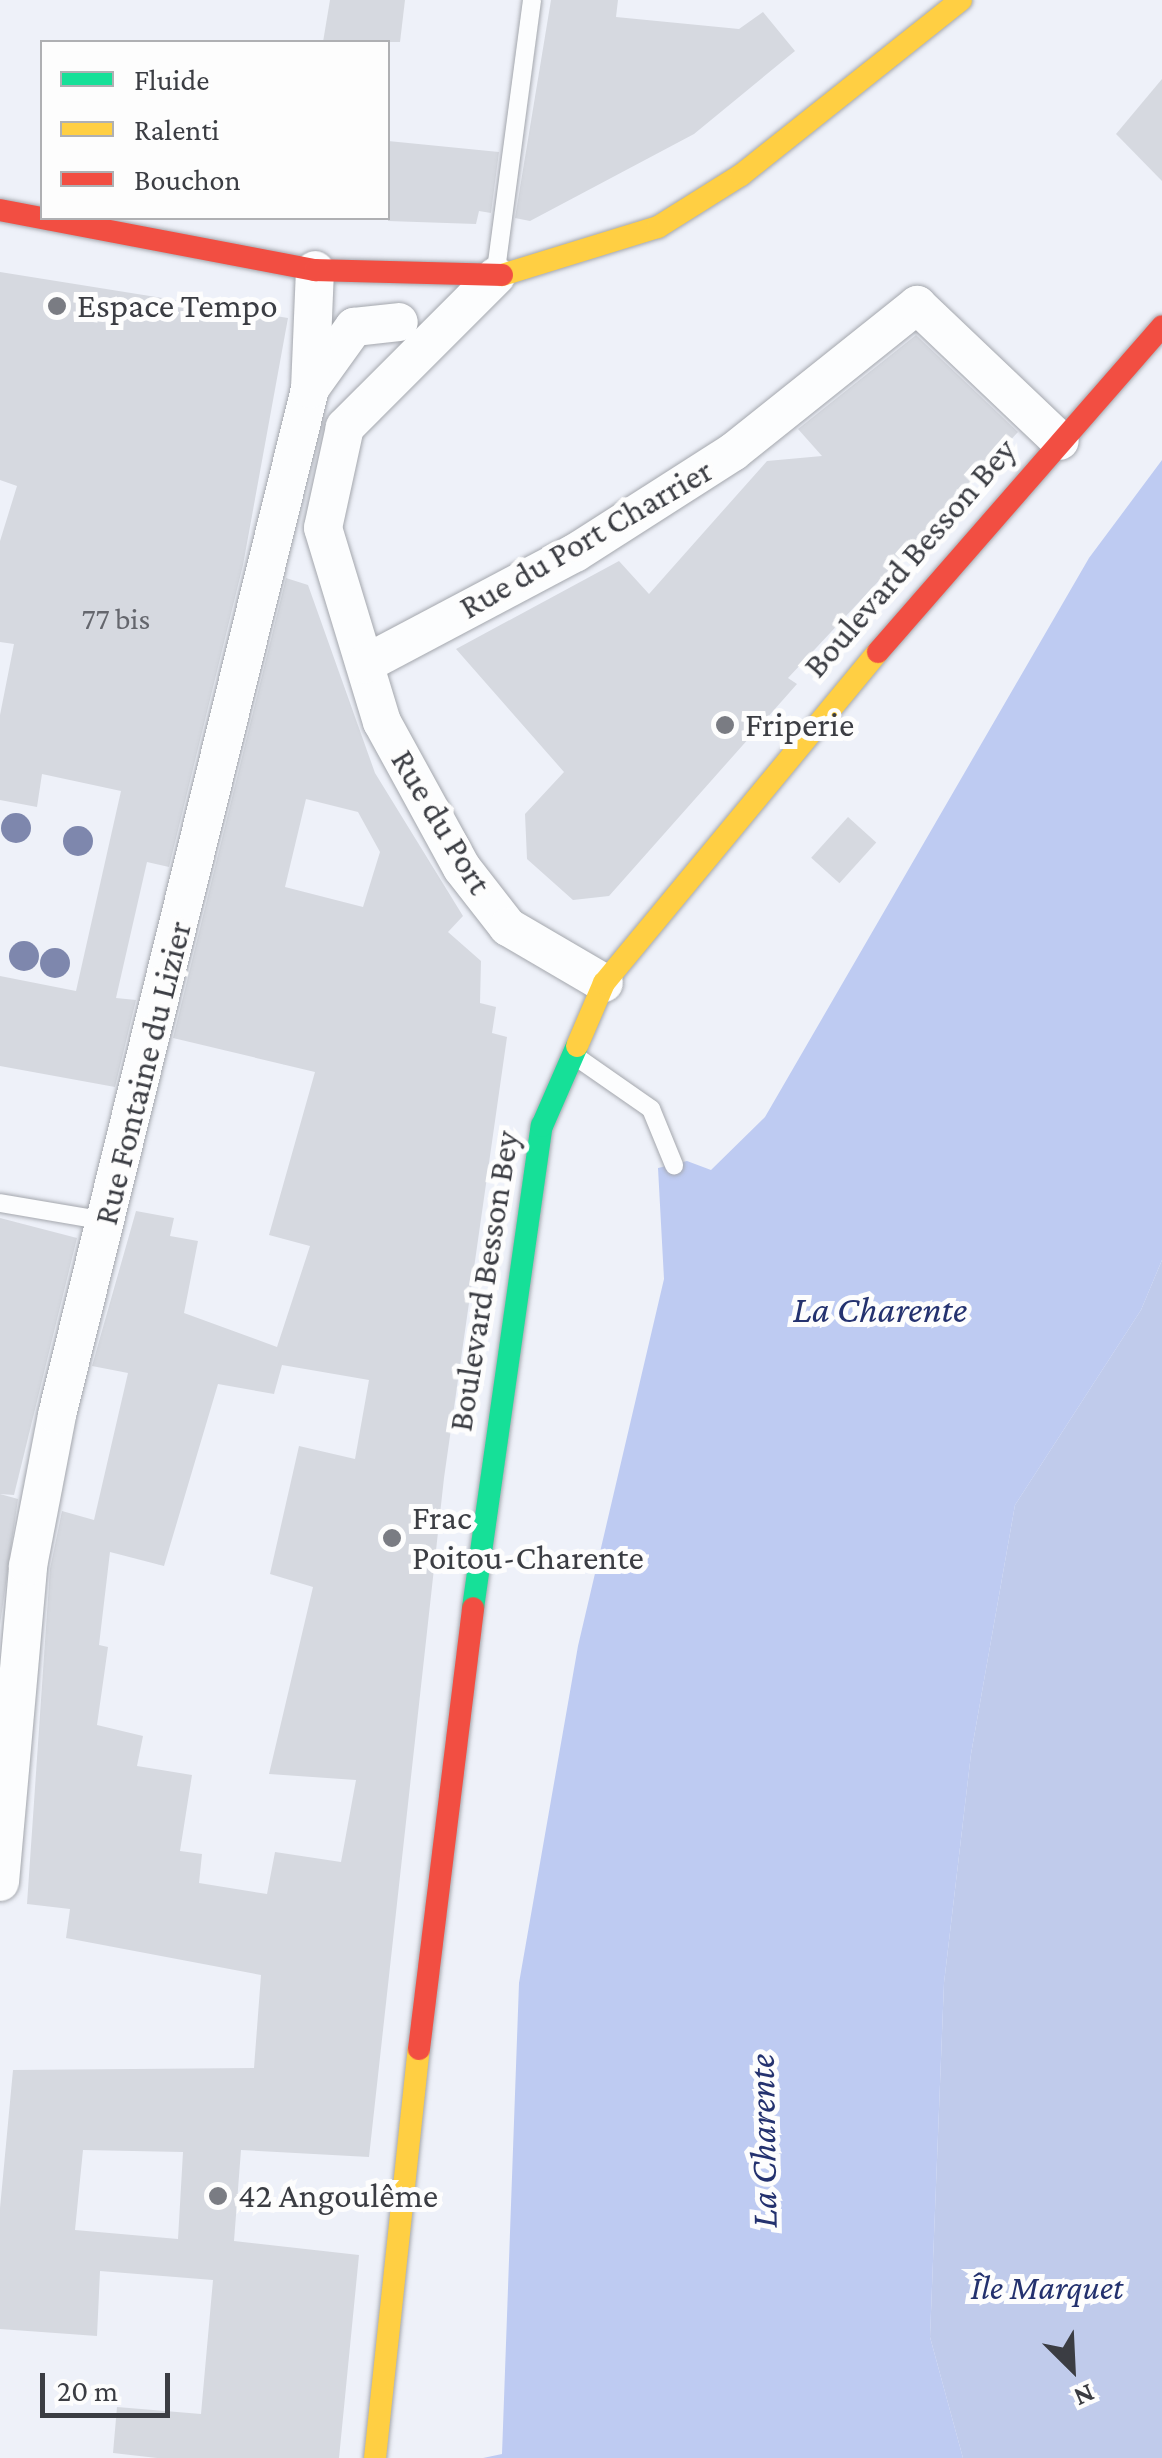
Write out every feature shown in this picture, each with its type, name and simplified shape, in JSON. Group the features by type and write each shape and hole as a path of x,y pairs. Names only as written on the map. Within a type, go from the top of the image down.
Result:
{"main road":[{"path":"53,220 316,270 380,275 496,276 612,249 741,175 961,0"},
{"path":"0,210 40,218"},
{"name":"Boulevard Besson Bey","path":"376,2458 444,1806 522,1240 542,1126 604,984 711,843 1162,326"}],"street":[{"name":"Rue Fontaine du Lizier","path":"0,1882 4,1775 28,1566 106,1221 310,390 316,270"},
{"path":"380,275 406,337"},
{"path":"364,664 332,580 327,488 345,427 406,337 496,276"},
{"name":"Rue du Port Charrier","path":"364,664 575,553 733,452 917,305 1060,441"},
{"path":"310,390 354,328 406,337"},
{"name":"Rue du Port","path":"364,664 382,722 462,868 508,927 604,984"}],"lane":[{"path":"496,276 532,0"},
{"path":"571,1055 603,1068 650,1109 674,1165"},
{"path":"0,1203 106,1221"}],"green space":[{"name":"Île Marquet","path":"1162,1260 1162,2458 963,2458 930,2337 944,1983 971,1754 1015,1505 1141,1310"}],"water":[{"name":"La Charente","path":"1162,460 1162,1260 1141,1310 1015,1505 971,1754 944,1983 930,2337 963,2458 483,2458 502,2454 519,1983 578,1646 664,1279 658,1168 687,1161 711,1170 765,1117 1089,558"}],"building":[{"path":"330,0 405,0 400,42 323,40"},
{"path":"551,0 618,0 616,17 739,29 763,12 795,51 694,134 530,221 515,218"},
{"path":"1162,79 1162,181 1116,134"},
{"path":"390,141 499,152 491,213 479,211 476,224 388,221"},
{"path":"0,272 288,318 243,565 169,867 147,862 116,998 136,1000 115,1087 0,1066 0,976 76,991 121,791 42,774 37,807 0,800 0,715 14,644 0,642 0,541 17,486 0,480"},
{"path":"916,335 1018,432 788,678 797,684 609,896 573,900 527,859 525,814 564,772 456,649 619,561 649,594 767,461 822,456 798,429"},
{"path":"286,578 308,585 375,773 463,916 448,932 481,961 480,1003 496,1007 492,1033 507,1037 444,1478 369,2157 241,2150 234,2241 359,2255 339,2458 157,2458 113,2453 117,2407 201,2414 213,2280 100,2271 97,2336 0,2329 0,2208 13,2070 254,2068 261,1975 66,1938 70,1909 27,1904 50,1569 62,1511 94,1520 128,1373 92,1366 136,1211 174,1218 170,1236 198,1241 184,1313 277,1347 310,1246 269,1235 315,1072 173,1038","holes":["306,799 358,812 380,852 363,907 285,887","282,1365 369,1380 355,1459 299,1446 270,1574 313,1587 269,1774 356,1780 341,1862 275,1852 267,1894 199,1883 202,1854 180,1851 192,1775 137,1766 143,1736 97,1725 108,1647 99,1645 110,1552 164,1566 218,1384 274,1394","83,2150 183,2152 178,2239 75,2230"]},
{"path":"848,817 876,842 839,883 811,858"},
{"path":"0,1218 77,1238 14,1495 0,1494"},
{"path":"0,1494 18,1499 0,1625"}],"traffic: fast":[{"path":"473,1608 542,1126 577,1046"}],"traffic: slow":[{"path":"502,275 658,227 741,175 961,0"},
{"path":"577,1046 604,983 878,652"},
{"path":"375,2458 419,2049"}],"traffic: jam":[{"path":"0,210 40,218"},
{"path":"52,220 315,270 502,275"},
{"path":"878,652 1162,326"},
{"path":"419,2049 473,1608"}],"place":[{"name":"Espace Tempo","path":"57,306"},
{"name":"Friperie","path":"725,725"},
{"name":"Frac Poitou-Charente","path":"392,1538"},
{"name":"42 Angoulême","path":"218,2196"}]}
